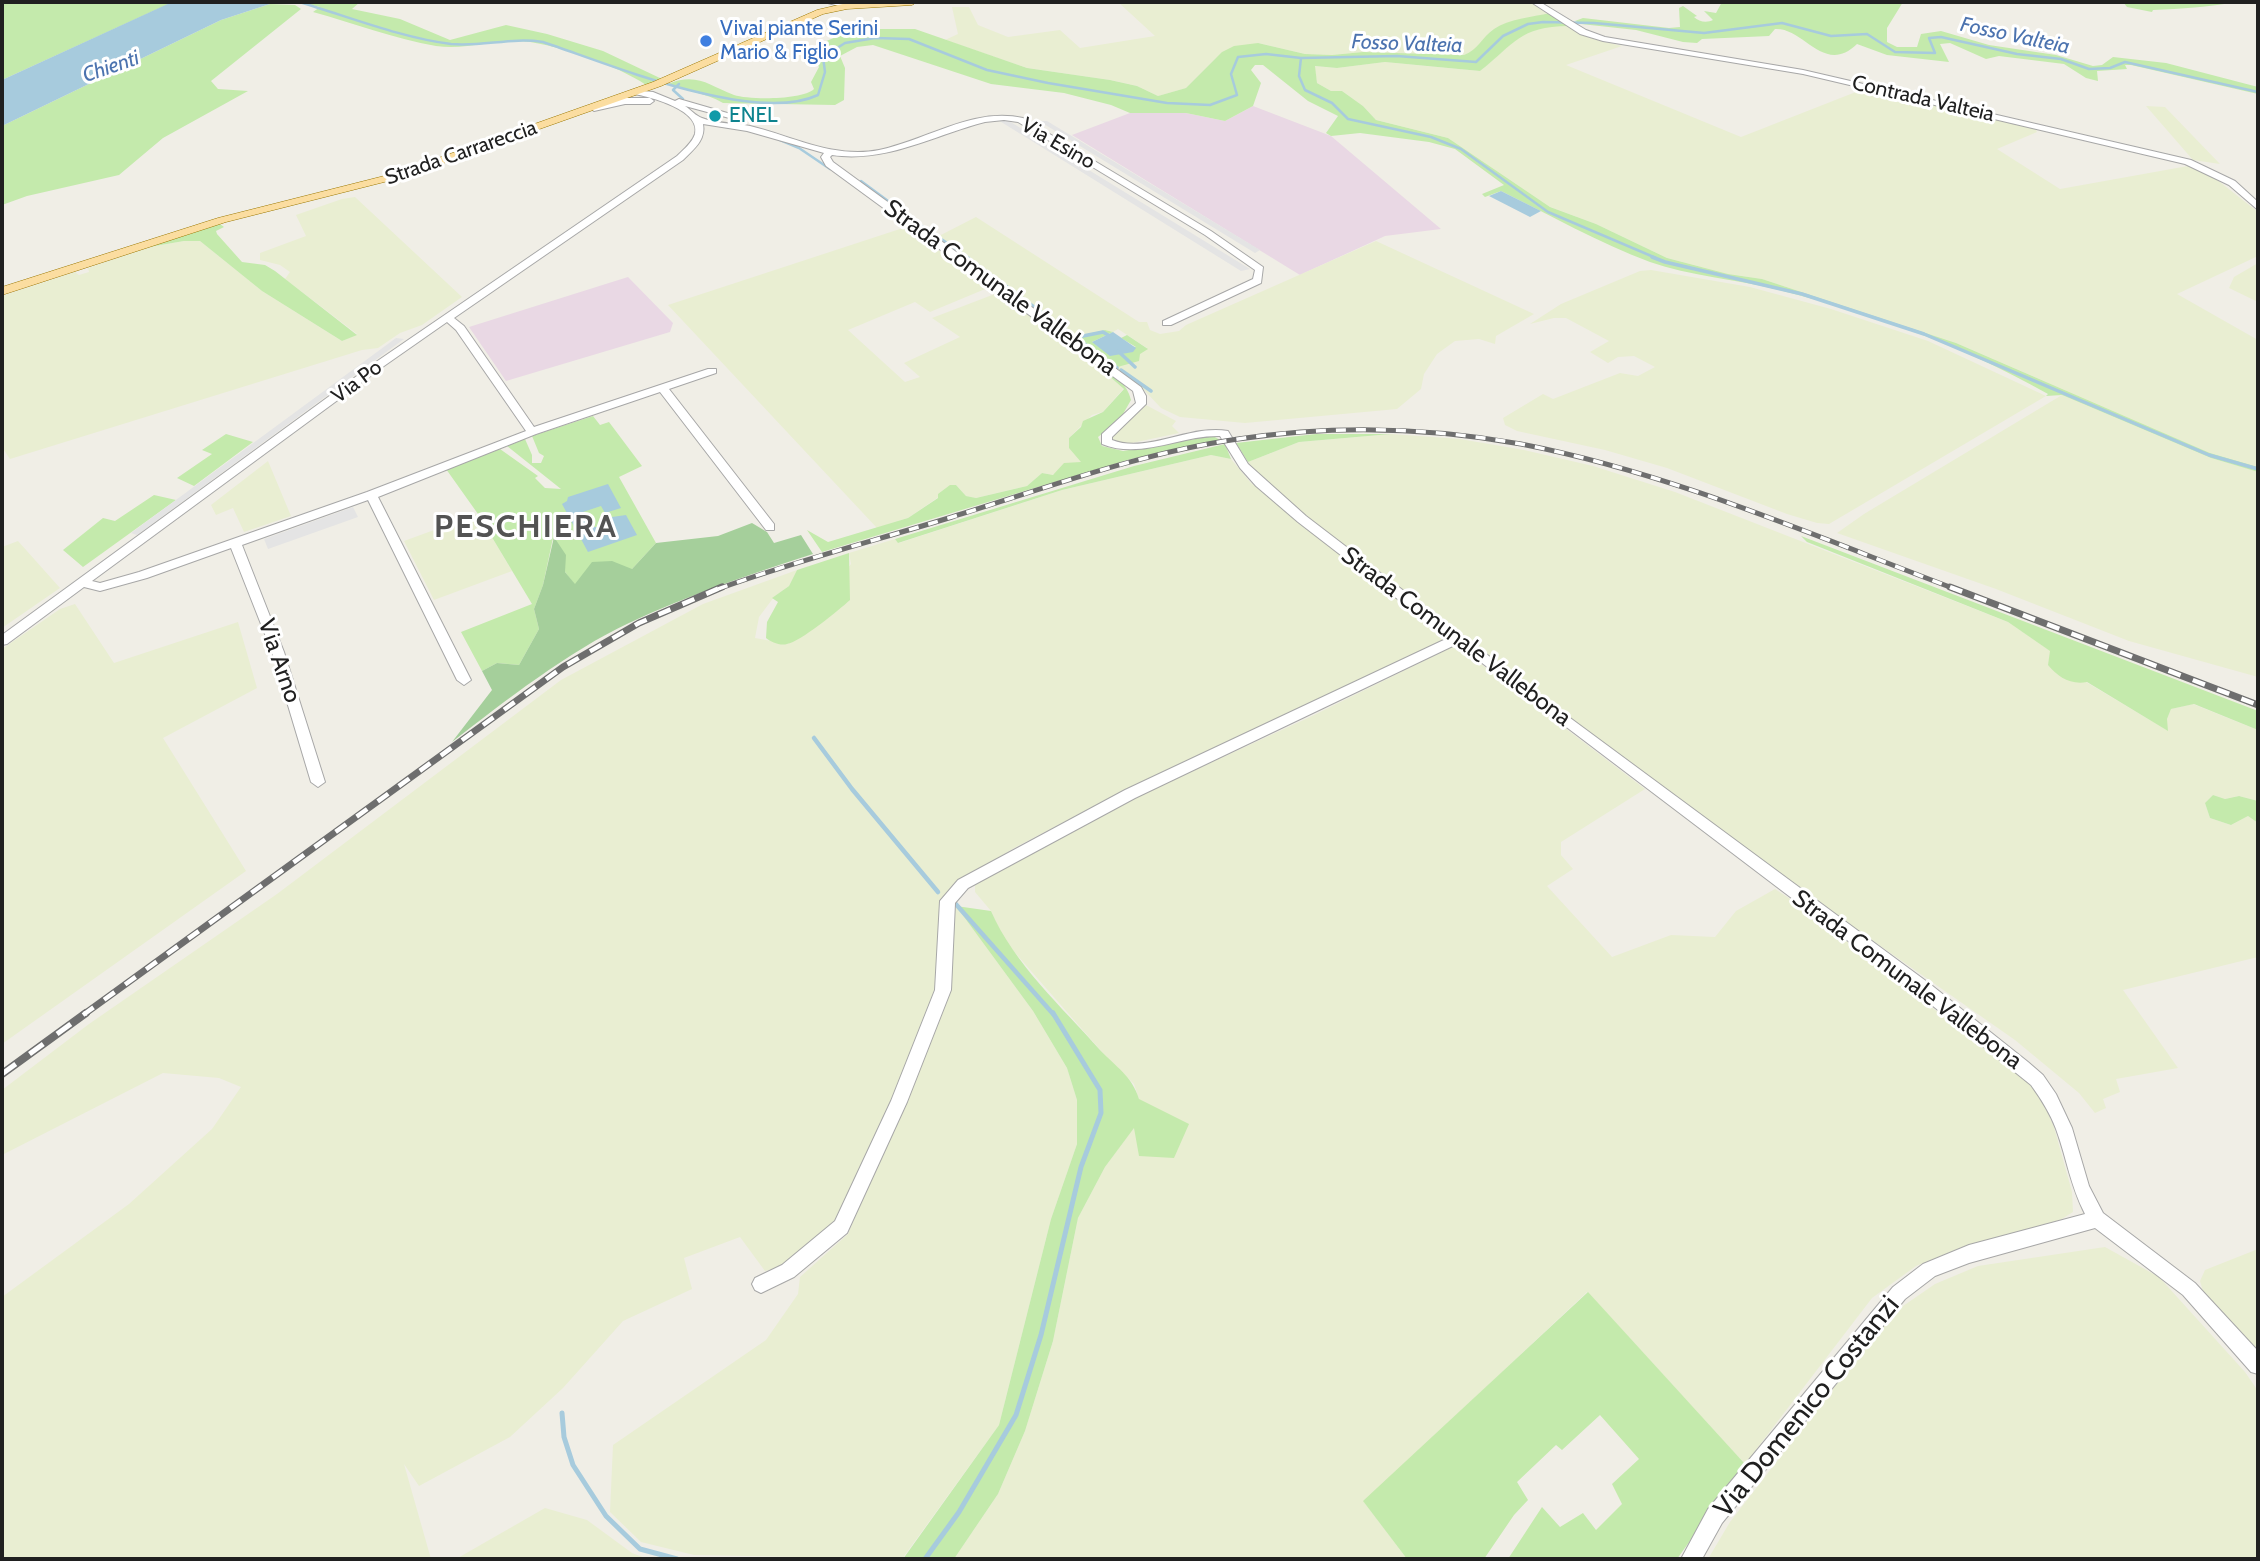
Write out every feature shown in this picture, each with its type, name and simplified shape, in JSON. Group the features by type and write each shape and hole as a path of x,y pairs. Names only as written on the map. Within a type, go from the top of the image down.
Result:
{"main road":[{"name":"Strada Carrareccia","path":"2,291 222,220 400,175 637,92 654,91 671,79 810,15 847,6 912,2"}],"street":[{"path":"828,2 847,6"},
{"name":"Contrada Valteia","path":"1535,2 1576,27 1603,39 1803,72 2176,159 2213,172 2232,183 2258,208"},
{"path":"637,92 639,99 654,91"},
{"path":"654,91 671,104 688,111 699,125 734,126 829,158"},
{"path":"593,108 654,91"},
{"name":"Via Esino","path":"654,91 813,141 829,158 885,153 987,118 1009,117 1020,120 1208,233 1260,269 1258,281 1167,323"},
{"path":"699,125 703,114 717,112"},
{"name":"Via Po","path":"2,641 447,317 680,158 698,139 699,125"},
{"name":"Strada Comunale Vallebona","path":"829,158 1137,389 1141,404 1106,436 1106,442 1124,448 1195,433 1224,433 1238,458 1260,483 1742,854 1924,989 2022,1067 2037,1080 2060,1118 2081,1188 2097,1219"},
{"path":"447,317 460,328 532,432"},
{"path":"83,583 100,587 235,543 371,495 532,432 712,371"},
{"path":"663,389 770,527"},
{"path":"371,495 464,680"},
{"name":"Via Arno","path":"235,543 278,652 318,782"},
{"path":"761,1284 788,1271 841,1227 899,1102 943,990 948,901 963,884 1130,794 1459,638"},
{"path":"2097,1219 2189,1289 2258,1365"},
{"name":"Via Domenico Costanzi","path":"1691,1559 1715,1516 1899,1293 1929,1270 1969,1254 2097,1219"}],"shaded area":[{"path":"1253,106 1331,136 1441,229 1385,236 1300,275 1072,135 1130,113 1186,113 1225,121"},
{"path":"998,120 1009,121 1250,269 1241,271"},
{"path":"1039,121 1047,121 1260,250 1255,253"},
{"path":"628,277 673,323 670,332 506,381 469,327"},
{"path":"396,338 404,339 137,535 131,533"},
{"path":"353,507 358,517 268,549 264,539"}],"green space":[{"path":"2,2 173,2 2,80"},
{"path":"299,2 360,2 352,9 400,19 450,40 506,25 603,51 662,79 646,85 619,70 584,56 530,42 506,41 457,47 421,43 313,12 320,7"},
{"path":"1118,2 1531,2 1550,13 1491,31 1473,52 1464,55 1363,52 1305,54 1258,43 1216,58 1186,88 1158,96 1137,86 1110,80 1027,68 945,40 958,34 952,7 969,7 978,25 1008,37 1060,30 1080,48 1155,36"},
{"path":"1722,2 1903,2 1887,28 1887,42 1897,47 1917,47 1921,34 1941,31 1989,45 2056,55 2093,66 2102,65 2113,57 2166,63 2258,87 2258,94 2131,65 2125,65 2127,69 2097,71 2098,81 2086,78 2064,64 1999,56 1986,59 1950,43 1940,44 1949,62 1887,55 1857,44 1834,55 1814,48 1785,30 1775,29 1769,36 1702,39 1697,43 1575,21 1583,18 1680,27 1679,8 1683,6 1697,16 1694,17 1696,19 1708,22 1713,20 1704,11 1716,13"},
{"path":"2123,2 2237,2 2152,12 2127,7"},
{"path":"270,4 295,5 301,9 211,81 218,89 248,91 163,138 119,175 27,196 2,205 2,126 221,20"},
{"path":"1550,13 1569,26 1528,33 1480,71 1385,62 1337,68 1315,66 1317,83 1331,91 1342,91 1363,106 1376,120 1448,138 1550,207 1596,224 1667,258 1728,274 1762,279 1956,343 2210,453 2258,467 2258,472 2211,458 2062,395 2046,396 2048,394 2016,377 1915,332 1846,308 1775,289 1665,267 1612,246 1501,191 1485,197 1482,194 1504,185 1455,149 1429,142 1360,133 1331,136 1326,133 1338,116 1308,101 1263,65 1255,65 1251,70 1261,83 1253,106 1225,121 1186,113 1130,113 1111,105 1064,93 991,84 873,45 857,47 840,56 845,68 844,100 835,105 723,103 668,84 687,79 695,80 741,97 776,98 808,93 814,89 811,82 819,67 812,54 826,45 824,42 848,32 867,29 915,29 1027,68 1110,80 1137,86 1158,96 1186,88 1222,52 1234,46 1258,43 1305,54 1363,52 1464,55 1500,26"},
{"path":"1547,26 1569,26 1593,39 1622,46 1566,65 1741,137 1866,88 2035,128 2037,132 1997,149 2060,189 2188,166 2216,179 2258,212 2258,256 2177,294 2258,340 2258,467 2210,453 1956,343 1762,279 1728,274 1667,258 1596,224 1550,207 1448,138 1376,120 1363,106 1342,91 1331,91 1317,83 1314,66 1337,68 1385,62 1480,71 1521,35"},
{"path":"2146,106 2165,107 2220,164 2193,160"},
{"path":"355,197 462,297 422,325 400,333 378,348 362,350 10,459 2,447 2,296 75,272 79,275 89,272 88,268 149,247 200,241 262,291 342,341 357,334 285,279 290,272 280,265 260,260 260,253 306,236 296,215"},
{"path":"976,217 1139,322 1147,322 1150,330 1160,334 1179,331 1186,325 1376,241 1534,314 1496,336 1495,344 1479,339 1455,341 1437,354 1424,374 1421,389 1397,409 1245,423 1180,417 1161,408 1144,390 1114,368 1147,348 1118,329 1075,337 937,237"},
{"path":"220,224 224,227 216,231 217,234 242,262 265,265 275,271 357,335 342,341 262,291 200,241 149,247"},
{"path":"906,227 990,287 930,312 915,302 848,330 905,382 920,377 904,363 960,337 932,318 1000,292 1124,388 1103,412 1092,415 1069,438 1082,462 1053,475 1042,473 1027,486 976,498 966,496 956,485 908,518 877,528 668,305"},
{"path":"2258,263 2258,302 2229,288 2234,277"},
{"path":"1651,270 1750,287 1831,309 1928,341 2046,396 1829,524 1787,514 1667,468 1605,450 1517,431 1505,425 1503,418 1543,394 1553,399 1620,373 1638,376 1655,367 1634,356 1618,357 1608,363 1590,352 1609,341 1566,318 1530,324 1561,304 1640,271"},
{"path":"1105,330 1113,332 1092,342 1136,347 1121,338 1127,335 1148,349 1140,354 1139,361 1114,368 1075,337"},
{"path":"1101,369 1120,381 1131,400 1119,421 1098,437 1102,446 1123,451 1213,436 1220,440 1131,459 822,552 807,530 828,542 908,518 938,498 938,494 950,485 956,485 966,496 976,498 1027,486 1042,473 1053,475 1064,463 1081,462 1069,448 1069,438 1081,427 1083,421 1103,412 1124,389"},
{"path":"2062,395 2211,458 2258,472 2258,677 2129,641 1996,589 1837,533"},
{"path":"1146,405 1176,421 1172,426 1179,433 1132,443 1121,444 1113,441 1112,436"},
{"path":"593,416 600,425 609,422 642,466 619,477 656,543 632,569 575,585 565,572 553,538 543,585 534,609 539,629 519,665 497,663 482,671 461,632 532,604 478,514 446,469 500,449 538,476 535,478 545,488 561,489 507,446 525,439 532,455 532,463 541,463 544,456 539,453 532,436"},
{"path":"226,434 253,442 194,486 177,478 212,454 202,450"},
{"path":"1316,434 1391,434 1299,442 1248,462 1236,443"},
{"path":"1391,434 1460,439 1524,450 1593,466 1675,492 2008,622 2051,651 2086,682 2167,730 2171,709 2193,704 2258,730 2258,801 2239,796 2225,799 2213,795 2205,803 2210,818 2231,825 2248,816 2258,823 2258,957 2123,990 2178,1068 2116,1079 2120,1092 2103,1099 2106,1108 2095,1113 2079,1093 2015,1040 1816,901 1656,783 1304,516 1250,468 1248,462 1299,442"},
{"path":"1225,444 1231,459 1211,455 1062,490 898,543 895,539 1134,466"},
{"path":"1211,455 1231,459 1251,483 1449,637 1087,810 1014,848 945,894 940,905 938,991 855,1190 829,1232 789,1265 765,1271 740,1237 684,1258 692,1289 623,1321 563,1388 510,1437 419,1486 404,1464 431,1559 2,1559 2,1297 129,1204 212,1129 241,1087 219,1078 163,1073 2,1155 2,1090 89,1024 277,894 561,680 703,604 797,570 789,586 774,597 759,617 755,638 788,644 851,564 849,553 895,539 899,543 1062,490"},
{"path":"268,461 291,516 244,532 233,508 216,515 211,505"},
{"path":"154,495 176,500 83,567 63,550 103,518 115,521"},
{"path":"478,514 512,571 434,600 404,541"},
{"path":"752,523 767,532 774,543 801,535 813,554 697,594 606,634 538,678 452,742 492,690 482,671 497,663 519,665 539,629 534,609 543,585 554,537 566,555 565,572 575,584 592,562 612,561 632,569 656,543 718,536"},
{"path":"1801,536 2258,711 2258,730 2194,704 2171,709 2167,719 2168,731 2087,682 2070,681 2060,676 2048,665 2050,651 2008,622 1807,542"},
{"path":"18,541 60,588 2,628 2,547"},
{"path":"849,553 850,600 793,642 781,644 766,638 767,622 778,602 772,598 789,586 797,570"},
{"path":"75,604 114,663 238,622 257,688 163,738 246,871 2,1044 2,649 60,609"},
{"path":"1456,645 1645,789 1561,842 1561,855 1573,869 1547,886 1612,957 1671,935 1715,937 1736,911 1775,889 1801,906 2028,1082 2042,1100 2054,1127 2072,1192 2073,1212 2060,1220 1965,1246 1916,1266 1872,1298 1745,1464 1587,1292 1364,1502 1407,1559 954,1559 998,1494 1025,1431 1053,1341 1078,1218 1105,1167 1134,1127 1139,1099 1134,1084 1109,1060 1003,939 991,911 975,892 975,883 1132,799 1310,717"},
{"path":"2213,795 2225,799 2239,796 2258,801 2258,823 2248,816 2231,825 2210,818 2205,803"},
{"path":"956,906 1033,1011 1067,1068 1077,1100 1077,1144 1051,1219 999,1425 902,1559 694,1555 641,1542 610,1512 613,1445 766,1340 798,1294 800,1277 848,1234 926,1046"},
{"path":"956,906 991,911 1012,949 1026,967 1128,1078 1139,1099 1189,1124 1174,1158 1139,1156 1134,1128 1105,1167 1078,1218 1053,1341 1025,1431 998,1494 954,1559 903,1559 999,1425 1051,1219 1077,1144 1077,1100 1067,1068 1033,1011"},
{"path":"2105,1247 2159,1277 2245,1372 2258,1391 2258,1559 1708,1559 1730,1522 1890,1315 1935,1284 1978,1266"},
{"path":"2258,1249 2258,1352 2204,1295 2200,1281 2205,1270"},
{"path":"1588,1292 1745,1464 1677,1559 1508,1559 1542,1507 1560,1527 1583,1513 1596,1530 1622,1504 1612,1484 1639,1459 1600,1415 1562,1450 1556,1445 1517,1482 1528,1500 1514,1515 1484,1559 1407,1559 1363,1501"},
{"path":"545,1508 587,1520 632,1553 648,1559 456,1559"}],"water":[{"name":"Chienti","path":"172,2 276,2 221,20 2,126 2,80"},
{"path":"1501,191 1541,211 1530,217 1489,196"},
{"path":"1113,332 1136,348 1133,352 1110,356 1092,342"},
{"path":"608,484 621,508 605,513 601,506 583,512 585,523 598,527 612,522 612,517 626,515 637,535 588,552 562,504 568,497"}],"waterway":[{"path":"299,2 432,41 463,45 543,42 676,87"},
{"name":"Fosso Valteia","path":"1301,58 1397,56 1476,62 1503,36 1528,24 1543,22 1594,23 1704,33 1782,23 1831,36 1867,34 1895,52 1935,53 1929,38 1941,37 2017,54 2061,59 2089,69 2110,68 2125,62 2258,92"},
{"path":"676,87 757,102 791,102 818,95 825,72 823,57 845,43 875,38 909,39 987,70 1167,103 1210,105 1237,95 1231,74 1238,57 1266,54 1301,58"},
{"path":"1301,58 1299,76 1305,90 1332,103 1348,119 1431,137 1461,149 1548,212 1656,258"},
{"path":"676,87 673,90 683,99"},
{"path":"780,140 799,148 830,169"},
{"path":"861,181 930,232"},
{"path":"937,236 969,258"},
{"path":"966,257 1117,368"},
{"path":"1652,257 1802,294 1924,334 2209,455 2258,469"},
{"path":"1078,337 1103,332 1111,337"},
{"path":"1118,351 1135,367"},
{"path":"1121,370 1151,391"},
{"path":"814,738 852,789 938,892"},
{"path":"954,902 1054,1015"},
{"path":"925,1559 959,1512 1016,1415 1041,1335 1081,1167 1101,1113 1100,1090 1053,1013"},
{"path":"562,1413 564,1437 573,1465 606,1516 640,1549 677,1559"}],"railway":[{"path":"718,589 1093,472 1165,453 1273,434 1344,430 1415,431 1486,438 1577,456 1687,488 1955,589"},
{"path":"83,1015 563,667 639,623 722,587"},
{"path":"1950,587 2258,705"},
{"path":"2,1074 86,1013"}],"place":[{"name":"Vivai piante Serini Mario & Figlio","path":"706,41"},
{"name":"ENEL","path":"715,116"}],"district":[{"name":"PESCHIERA","path":"526,528"}]}
